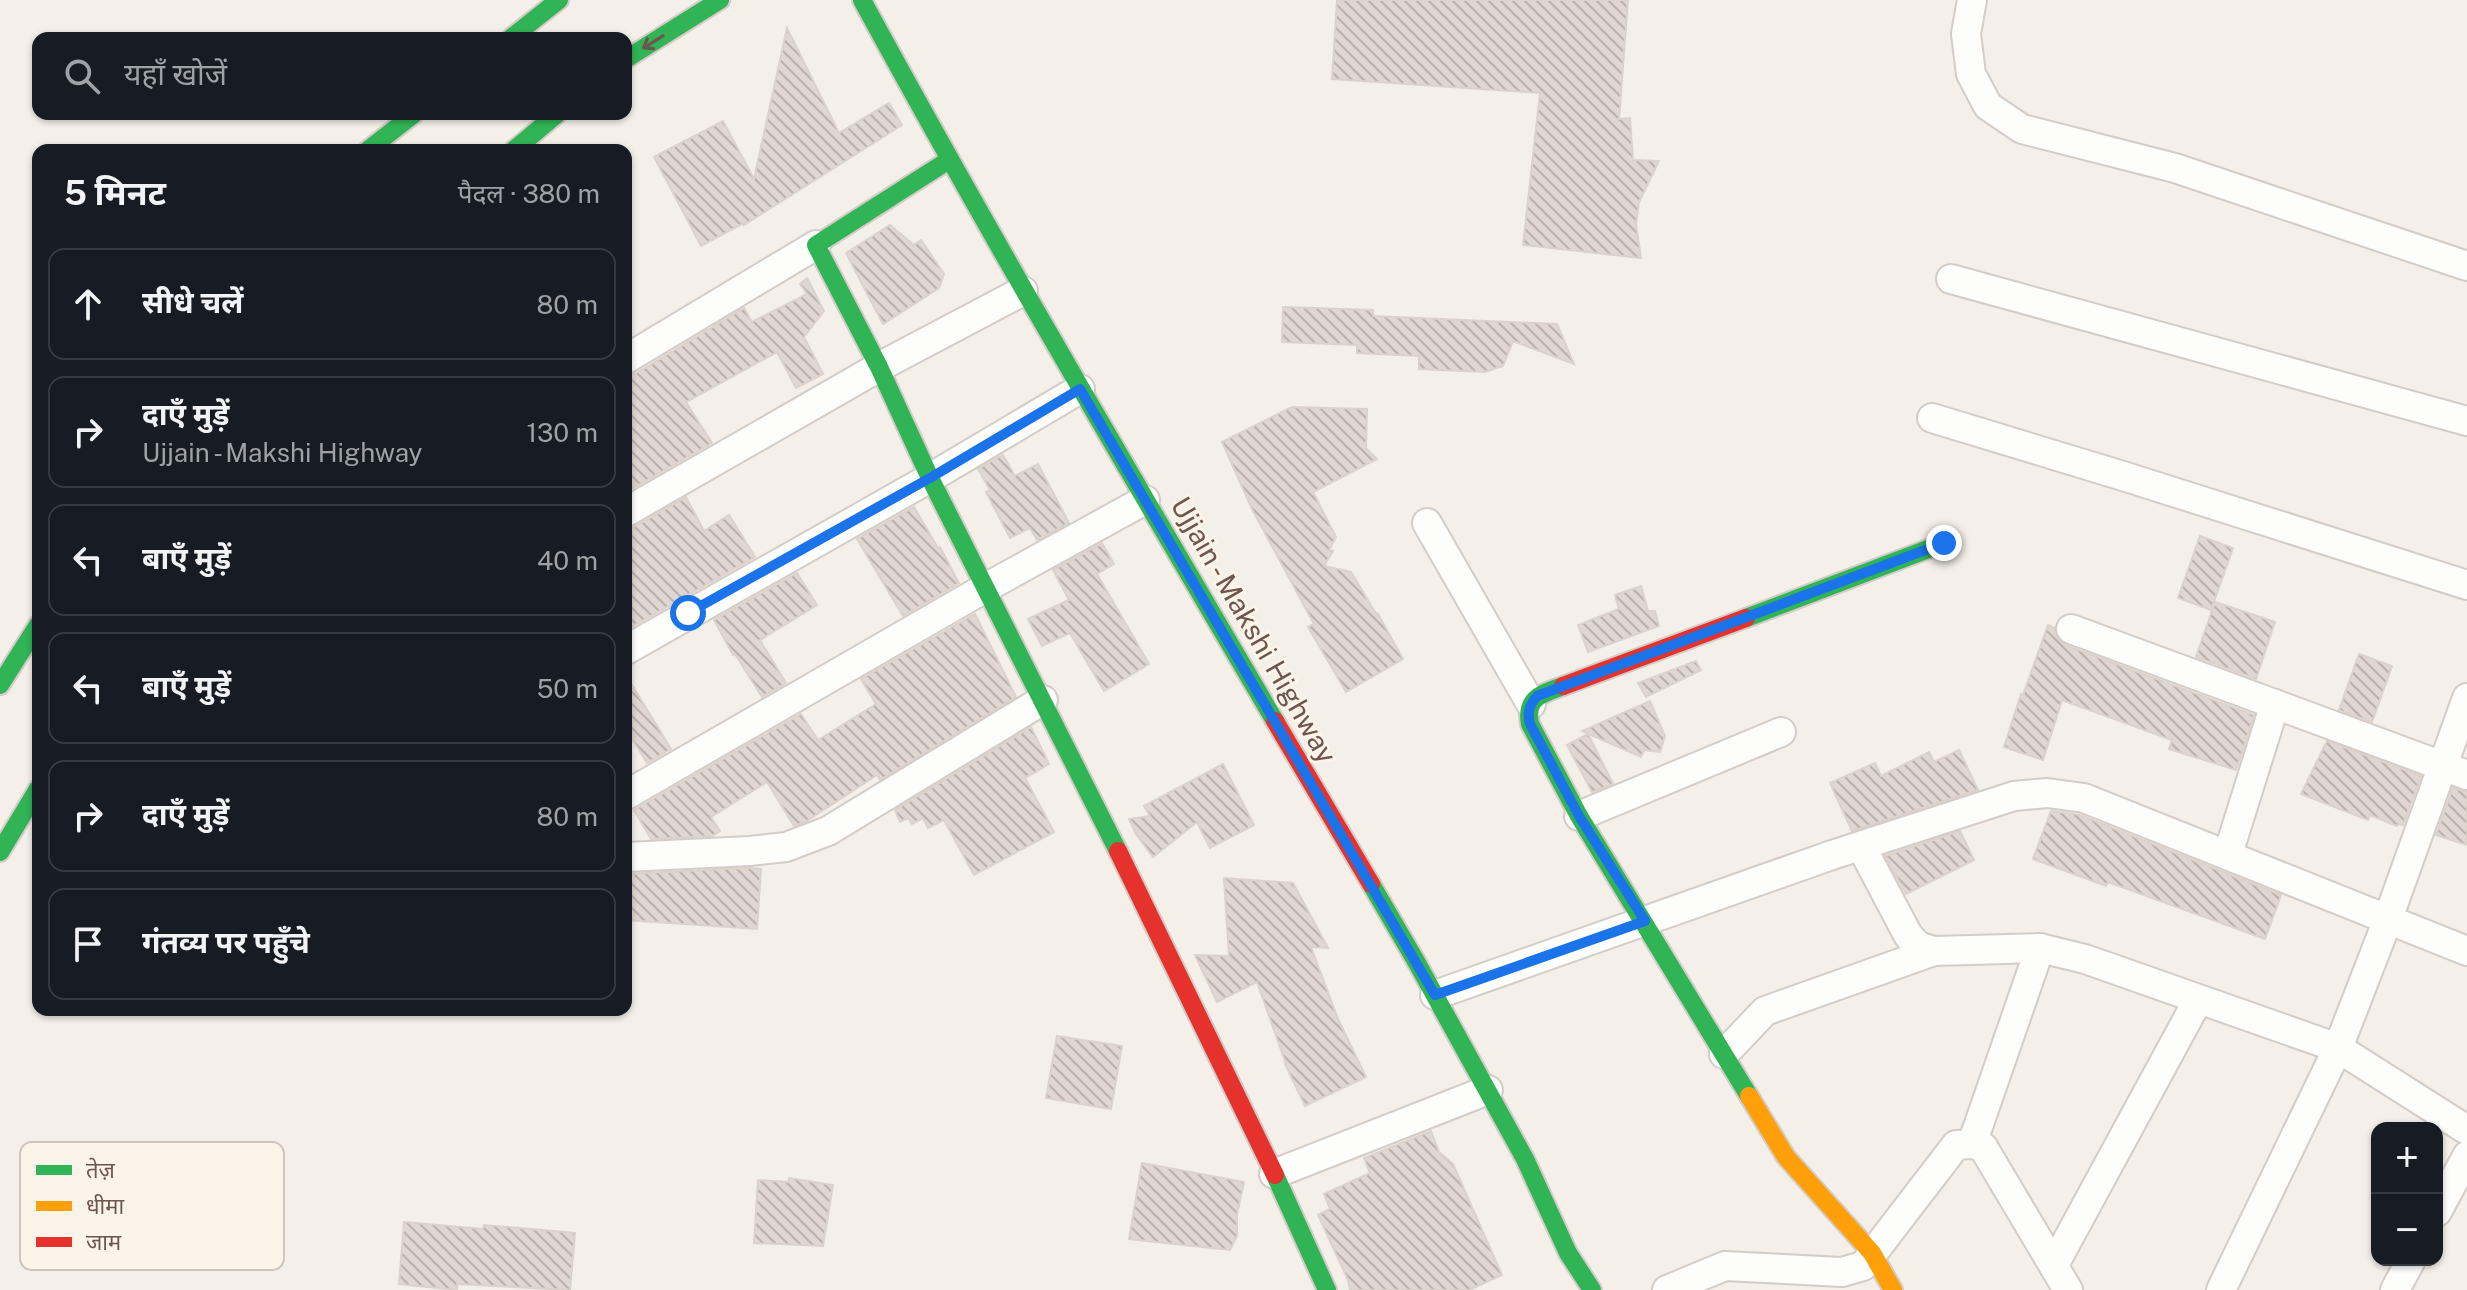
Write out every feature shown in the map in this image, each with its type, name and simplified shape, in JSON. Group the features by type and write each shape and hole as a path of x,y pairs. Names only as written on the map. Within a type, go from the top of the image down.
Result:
{"main road":[{"path":"519,32 559,0"},
{"path":"632,55 720,0"},
{"name":"Ujjain - Makshi Highway","path":"862,0 1023,291 1435,995 1525,1159 1568,1253 1592,1290"},
{"path":"376,144 406,120"},
{"path":"521,144 550,120"},
{"path":"949,160 816,245 1138,890 1327,1290"},
{"path":"1893,1290 1872,1253 1786,1157 1579,816 1530,724 1528,714 1537,696 1944,543"},
{"path":"0,685 32,634"},
{"path":"0,852 32,799"}],"street":[{"path":"1972,0 1966,34 1971,74 1988,106 2022,129 2175,168 2467,266"},
{"path":"632,355 816,245"},
{"path":"1951,279 2467,421"},
{"path":"632,509 879,367 1023,291"},
{"path":"632,647 1080,389"},
{"path":"1932,418 2467,585"},
{"path":"632,792 987,587 1145,500"},
{"path":"1427,523 1531,704"},
{"path":"2071,629 2455,770"},
{"path":"2230,1286 2338,1048 2388,917 2455,770 2467,698"},
{"path":"632,857 786,847 828,831 1043,700"},
{"path":"2228,854 2275,704"},
{"path":"1579,816 1781,732"},
{"path":"1435,995 1861,846 2014,796 2047,793 2084,798 2467,951"},
{"path":"1861,846 1908,935 1918,946 1934,951"},
{"path":"1972,1144 2040,948"},
{"path":"1724,1054 1765,1011 1934,951 2040,948 2085,959 2338,1048 2467,1130"},
{"path":"2054,1265 2198,1000"},
{"path":"1274,1174 1488,1090"},
{"path":"1667,1290 1725,1266 1842,1272 1863,1266 1956,1145 1972,1144 1983,1147 2068,1290"},
{"path":"2443,1201 2467,1156"},
{"path":"2395,1290 2408,1266"}],"building":[{"path":"1337,0 1628,0 1619,119 1630,118 1633,160 1659,161 1639,202 1636,224 1641,258 1523,245 1540,93 1332,79"},
{"path":"787,28 839,133 889,103 902,125 744,225 701,246 654,157 723,121 754,179"},
{"path":"890,225 914,245 921,240 944,274 939,288 883,324 846,253"},
{"path":"807,278 824,311 804,337 823,374 796,388 777,352 686,402 712,443 632,489 632,375 744,308 752,322 807,294 800,284"},
{"path":"1283,307 1373,310 1373,316 1557,324 1574,364 1513,341 1503,366 1485,372 1419,369 1419,356 1357,353 1357,345 1282,342"},
{"path":"1292,407 1367,409 1366,448 1377,459 1313,492 1336,537 1329,550 1333,551 1324,566 1351,572 1403,659 1346,692 1308,627 1314,624 1252,509 1222,442"},
{"path":"1003,455 1015,476 1038,464 1069,523 1037,540 1030,528 1010,538 986,492 990,490 978,469"},
{"path":"686,497 704,531 729,515 755,557 632,627 634,527"},
{"path":"914,507 959,583 903,616 857,539"},
{"path":"2200,536 2233,548 2211,610 2178,598"},
{"path":"1102,543 1114,564 1097,574 1149,664 1104,691 1070,633 1042,646 1028,619 1069,600 1053,570"},
{"path":"797,573 817,605 760,640 786,683 762,697 714,620"},
{"path":"1641,586 1648,611 1655,611 1659,626 1588,652 1578,625 1619,609 1615,595"},
{"path":"2215,602 2275,622 2256,679 2196,657"},
{"path":"975,614 1016,697 880,780 877,775 805,822 794,826 767,782 711,817 720,831 712,836 651,839 634,810 801,714 818,740 876,704 861,679"},
{"path":"2048,625 2055,628 2058,639 2065,645 2254,715 2236,770 2169,749 2172,740 2062,700 2043,760 2004,747"},
{"path":"2359,654 2392,666 2372,722 2339,710"},
{"path":"1696,661 1701,670 1646,697 1638,683"},
{"path":"632,685 671,749 647,763 632,739"},
{"path":"1650,701 1665,736 1660,752 1644,750 1641,757 1582,731"},
{"path":"1031,727 1049,764 1025,778 1054,832 974,875 944,820 928,828 923,818 912,824 908,818 900,822 895,810"},
{"path":"1588,734 1613,784 1592,792 1567,745"},
{"path":"2327,741 2421,776 2403,825 2397,826 2370,815 2368,820 2301,794"},
{"path":"1959,750 1978,790 1852,831 1830,783 1875,763 1881,776 1929,752 1934,762"},
{"path":"1223,764 1254,825 1210,848 1197,822 1153,857 1129,819 1150,816 1144,806"},
{"path":"2453,788 2467,792 2467,845 2436,835"},
{"path":"2051,811 2080,815 2281,895 2265,939 2108,882 2106,886 2033,859"},
{"path":"1960,831 1974,860 1906,894 1885,856"},
{"path":"761,869 757,929 632,920 632,874"},
{"path":"1224,878 1293,883 1328,948 1311,947 1338,1019 1366,1077 1305,1106 1285,1064 1257,982 1217,1002 1195,955 1229,956"},
{"path":"1057,1036 1122,1046 1111,1109 1046,1098"},
{"path":"1431,1131 1439,1152 1453,1164 1502,1275 1469,1290 1350,1290 1318,1215 1330,1209 1324,1194 1370,1173 1364,1158"},
{"path":"1142,1163 1244,1182 1237,1214 1237,1236 1230,1250 1129,1239"},
{"path":"789,1178 833,1185 823,1246 754,1243 758,1180 789,1182"},
{"path":"404,1222 575,1233 570,1290 457,1284 457,1290 399,1284"}],"traffic: fast":[{"path":"519,32 559,0"},
{"path":"632,55 720,0"},
{"path":"862,0 1014,272 1275,721"},
{"path":"376,144 406,120"},
{"path":"521,144 550,120"},
{"path":"949,160 816,245 1118,851"},
{"path":"1746,618 1944,543"},
{"path":"0,685 32,634"},
{"path":"1563,686 1542,694 1533,702 1530,724 1579,816 1749,1096"},
{"path":"0,852 32,799"},
{"path":"1371,884 1525,1159 1568,1253 1592,1290"},
{"path":"1275,1175 1327,1290"}],"traffic: slow":[{"path":"1749,1096 1786,1157 1872,1253 1893,1290"}],"traffic: jam":[{"path":"1563,686 1746,618"},
{"path":"1275,721 1371,884"},
{"path":"1118,851 1275,1175"}],"route":[{"path":"688,613 930,478 1080,389 1435,995 1645,921 1579,816 1530,724 1528,714 1537,696 1944,543"}]}
